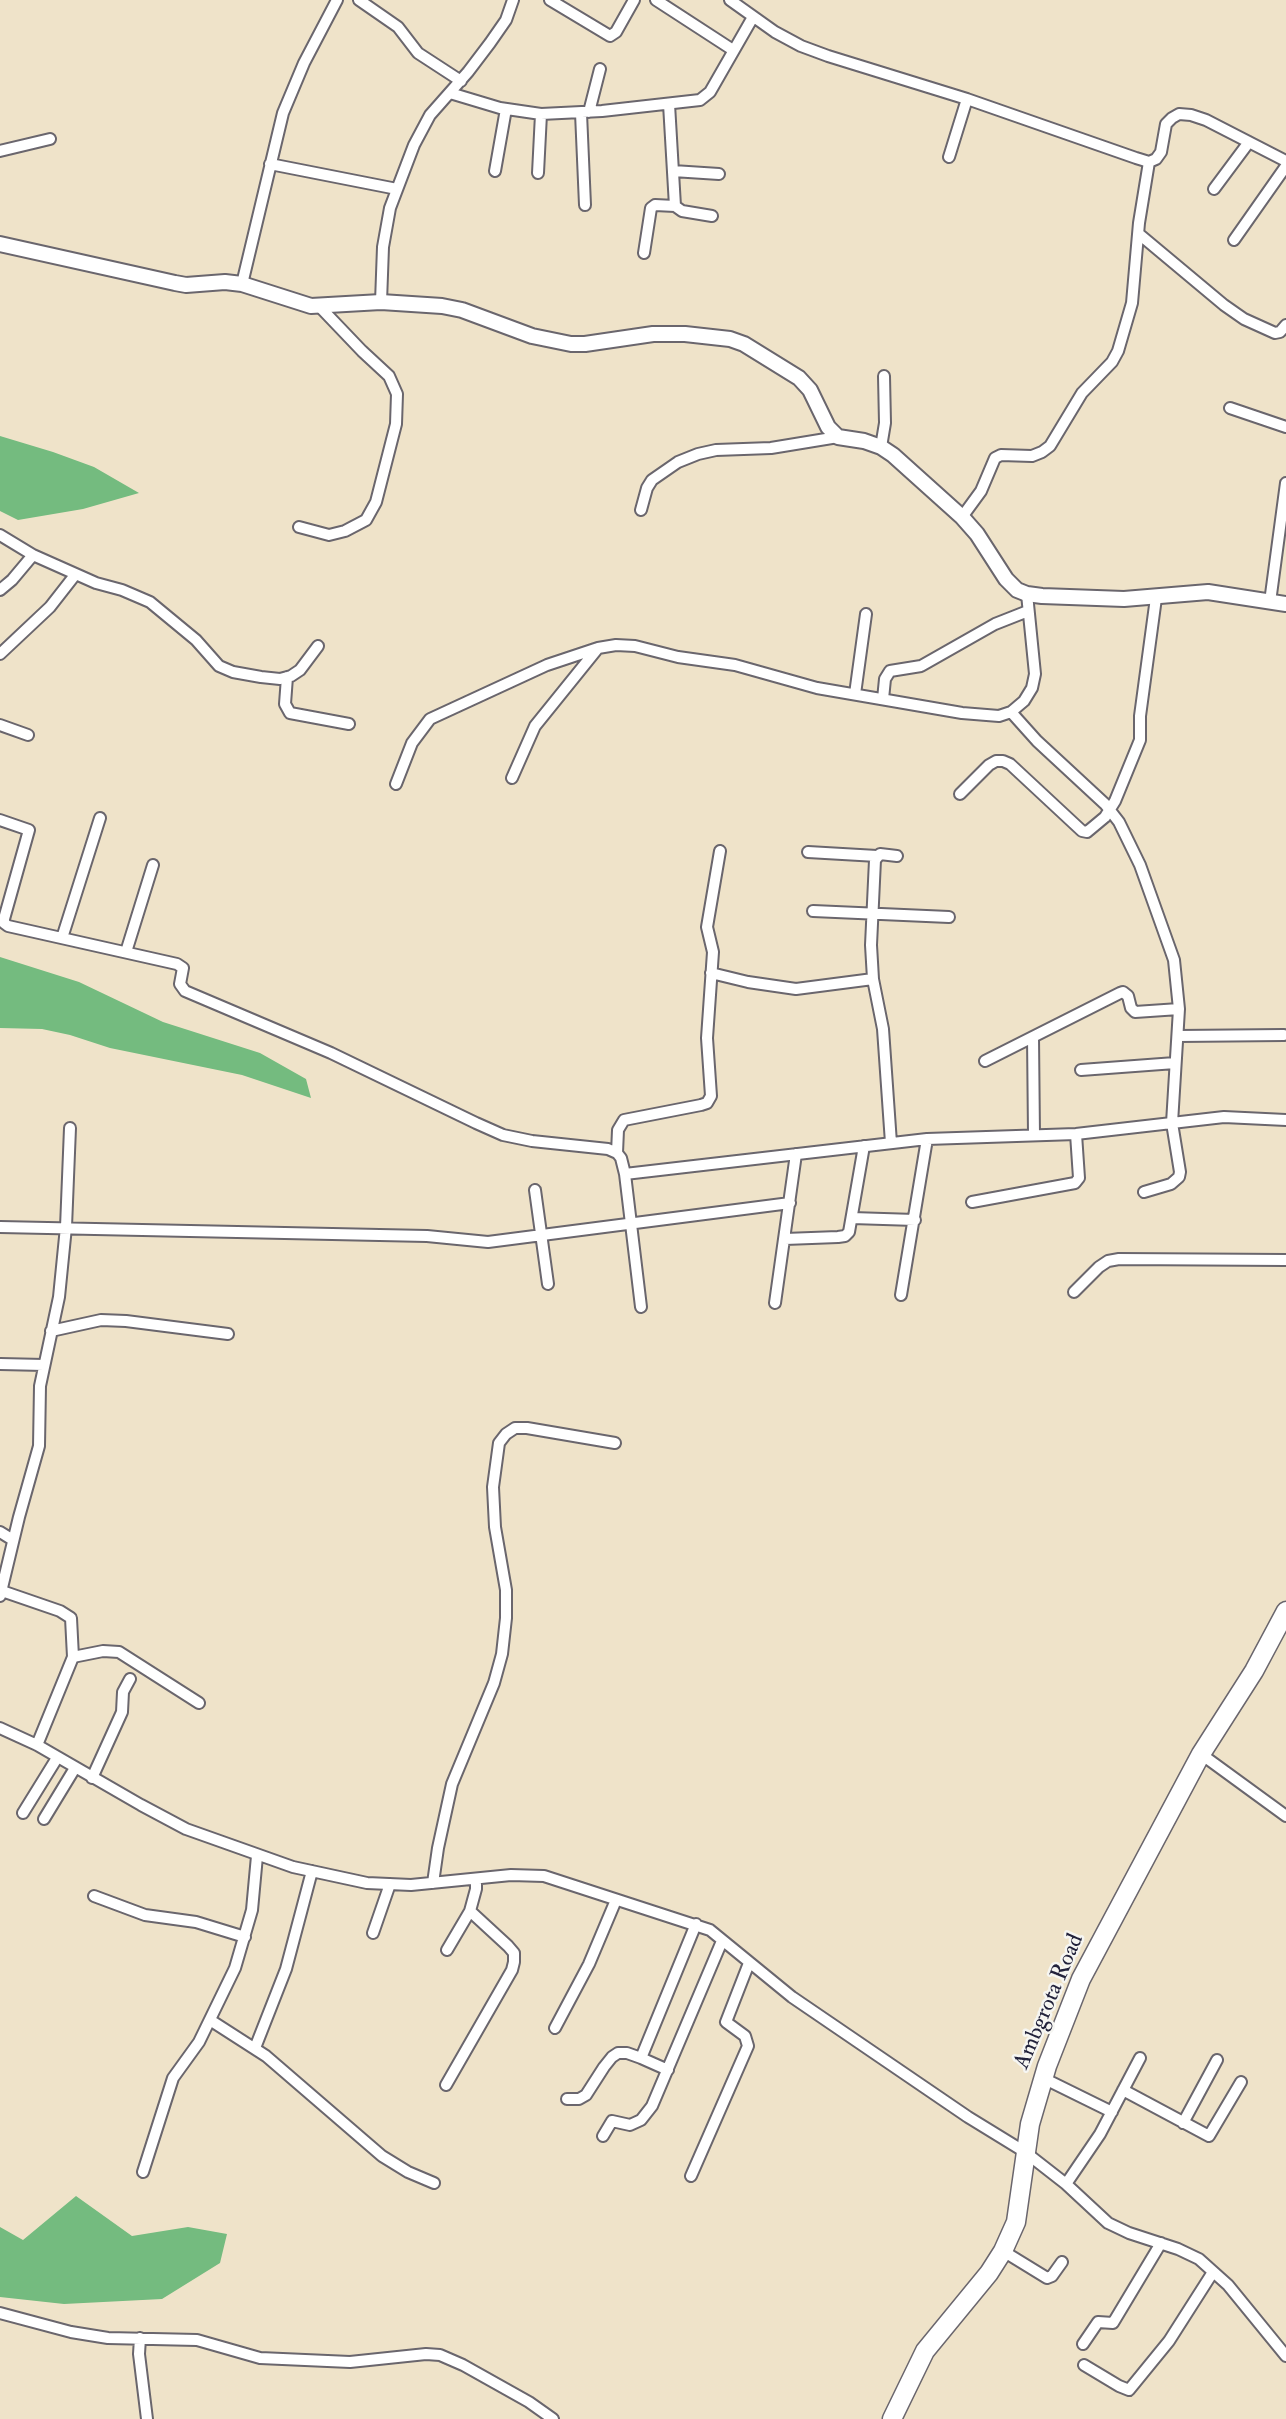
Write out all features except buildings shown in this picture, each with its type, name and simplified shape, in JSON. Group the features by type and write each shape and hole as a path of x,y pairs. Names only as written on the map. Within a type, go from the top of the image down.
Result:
{"main road":[{"name":"Ambgrota Road","path":"892,2419 925,2351 989,2273 1003,2251 1016,2222 1030,2124 1043,2078 1081,1979 1201,1754 1254,1671 1286,1611"}],"street":[{"path":"242,284 283,113 337,0"},
{"path":"359,0 398,27 418,53 461,81"},
{"path":"381,302 383,247 390,208 424,125 506,20 513,0"},
{"path":"550,0 610,36 616,32 634,0"},
{"path":"656,0 733,50"},
{"path":"730,0 752,17 801,46 967,99 1149,162 1156,159 1161,152 1163,132 1172,118 1179,114 1206,120 1286,163 1234,240"},
{"path":"450,93 506,109 541,114 700,100 706,96 752,17"},
{"path":"585,205 585,112 600,69"},
{"path":"949,157 967,99"},
{"path":"669,104 674,206"},
{"path":"495,171 506,109"},
{"path":"538,173 541,114"},
{"path":"0,151 50,139"},
{"path":"1214,189 1249,142"},
{"path":"962,517 981,491 995,458 1002,455 1032,456 1049,446 1082,393 1112,362 1118,351 1132,303 1149,162"},
{"path":"270,164 397,189"},
{"path":"673,171 719,174"},
{"path":"644,253 651,208 655,205 674,206 682,211 712,216"},
{"path":"1139,234 1244,319 1275,334 1286,325"},
{"path":"0,244 186,285 225,282 242,284 319,306 381,302 442,306 462,310 532,336 572,344 653,334 730,339 744,344 799,378 810,390 828,427 838,437"},
{"path":"299,527 329,535 345,531 366,520 376,502 396,424 397,394 389,376 319,306"},
{"path":"881,447 885,423 884,376"},
{"path":"1230,408 1286,427"},
{"path":"641,510 652,480 678,462 698,454 716,450 771,448 838,437 881,447 962,517 977,534 1006,579 1017,590 1027,594 1124,599 1208,592 1286,604"},
{"path":"1270,602 1286,483"},
{"path":"0,535 33,555 75,575 137,595 149,602 196,640 224,669 280,679 300,670 318,646"},
{"path":"0,590 33,555"},
{"path":"0,654 50,607 75,575"},
{"path":"396,784 412,743 430,719 547,665 598,648 616,645 635,646 678,657 735,665 788,681 855,694 983,716 999,716 1011,712 1024,701 1032,688 1035,674 1027,594"},
{"path":"960,794 989,765 1003,761 1010,764 1082,831 1090,829 1111,810 1140,740 1140,716 1156,598"},
{"path":"883,699 885,679 890,671 920,666 995,624 1028,611"},
{"path":"855,694 866,614"},
{"path":"512,778 535,726 598,648"},
{"path":"287,677 285,704 290,713 349,723"},
{"path":"1011,712 1037,741 1111,810 1130,841 1174,960 1179,1009 1172,1124 1179,1177 1171,1184 1144,1192"},
{"path":"0,725 28,735"},
{"path":"62,938 100,818"},
{"path":"0,820 26,827 30,832 4,923 8,926 181,966 183,971 180,984 185,991 331,1053 503,1135 532,1141 608,1149 617,1153 625,1174 641,1307"},
{"path":"617,1153 618,1130 624,1120 701,1105 710,1100 706,1038 713,952 707,927 720,851"},
{"path":"808,852 897,856"},
{"path":"877,856 873,914 873,979 883,1029 891,1143"},
{"path":"126,953 153,865"},
{"path":"813,911 949,917"},
{"path":"711,973 796,989 873,979"},
{"path":"985,1061 1123,992 1128,996 1135,1012 1179,1009"},
{"path":"1178,1036 1284,1035"},
{"path":"1033,1037 1034,1135"},
{"path":"1081,1070 1175,1063"},
{"path":"625,1174 927,1139 1076,1134 1224,1117 1286,1120"},
{"path":"37,1745 73,1657 73,1633 69,1615 1,1594 39,1446 40,1386 58,1297 66,1227 70,1128"},
{"path":"972,1202 1075,1183 1079,1178 1076,1134"},
{"path":"901,1295 927,1139"},
{"path":"785,1239 845,1236 849,1232 864,1146"},
{"path":"775,1303 796,1154"},
{"path":"535,1190 548,1284"},
{"path":"0,1227 427,1236 472,1242 790,1203"},
{"path":"852,1218 915,1220"},
{"path":"1074,1292 1099,1267 1108,1261 1119,1259 1286,1260"},
{"path":"51,1331 101,1321 126,1321 228,1334"},
{"path":"0,1364 44,1365"},
{"path":"433,1883 452,1784 494,1683 502,1654 506,1590 495,1527 494,1487 499,1443 515,1428 615,1443"},
{"path":"0,1532 13,1540"},
{"path":"73,1657 103,1651 119,1652 200,1703"},
{"path":"92,1777 121,1712 123,1692 130,1679"},
{"path":"0,1728 37,1745 186,1829 257,1856 367,1883 433,1883 511,1875 544,1876 710,1930 749,1963 838,2029 1025,2152 1066,2184 1108,2223 1199,2259 1227,2285 1286,2356"},
{"path":"1201,1754 1286,1816"},
{"path":"23,1814 57,1758"},
{"path":"44,1819 75,1768"},
{"path":"143,2172 173,2078 193,2051 235,1968 251,1910 257,1856"},
{"path":"255,2048 286,1969 312,1871"},
{"path":"447,1950 470,1911 476,1879"},
{"path":"373,1933 390,1884"},
{"path":"94,1896 145,1915 196,1922 245,1937"},
{"path":"555,2028 589,1964 616,1900"},
{"path":"446,2085 512,1970 514,1962 514,1953 508,1946 470,1911"},
{"path":"641,2058 696,1924"},
{"path":"603,2136 612,2121 630,2125 647,2114 722,1941"},
{"path":"691,2176 748,2046 745,2036 726,2022 749,1963"},
{"path":"210,2020 255,2048 388,2161 434,2183"},
{"path":"567,2099 579,2099 586,2095 604,2067 618,2053 627,2053 668,2070"},
{"path":"1066,2184 1112,2112 1140,2058"},
{"path":"1183,2123 1217,2060"},
{"path":"1043,2078 1112,2112"},
{"path":"1123,2090 1205,2135 1212,2134 1241,2082"},
{"path":"1083,2344 1098,2322 1113,2323 1161,2243"},
{"path":"1003,2251 1047,2278 1052,2276 1062,2262"},
{"path":"1084,2365 1129,2390 1182,2324 1213,2272"},
{"path":"0,2313 71,2332 108,2338 197,2340 260,2358 350,2362 440,2355 529,2402 553,2419"},
{"path":"140,2338 139,2354 147,2419"}],"green space":[{"path":"0,436 94,467 139,493 83,509 18,520 0,511"},
{"path":"0,957 79,982 163,1022 260,1053 306,1079 311,1098 242,1075 110,1048 70,1035 42,1029 0,1028"},
{"path":"76,2196 132,2236 188,2227 227,2234 220,2263 162,2299 64,2304 0,2297 0,2227 23,2240"}]}
